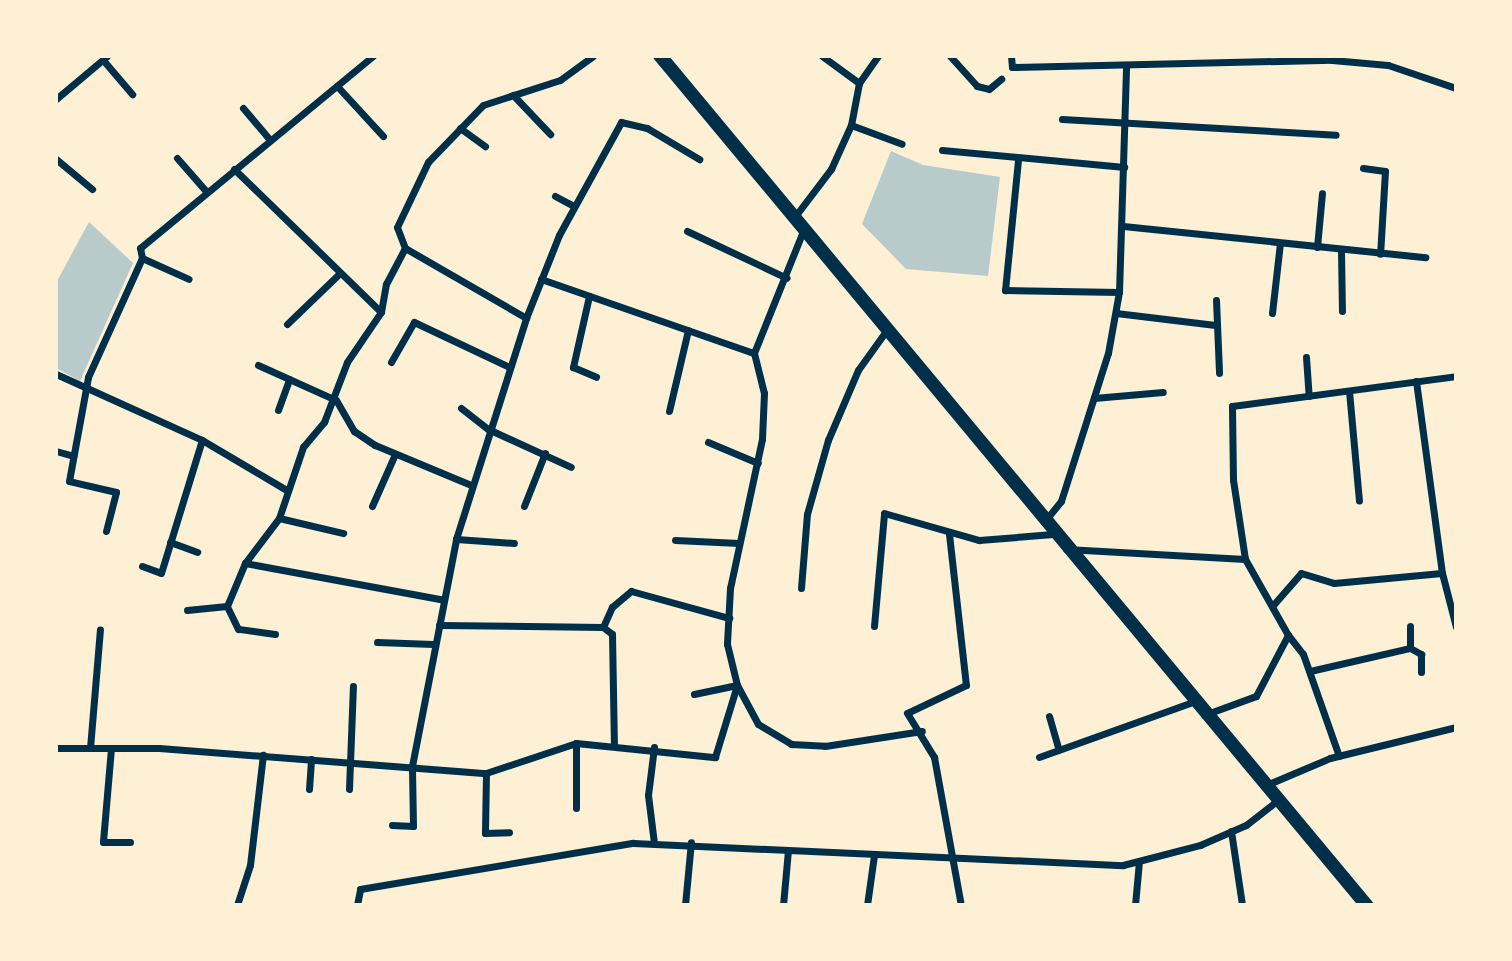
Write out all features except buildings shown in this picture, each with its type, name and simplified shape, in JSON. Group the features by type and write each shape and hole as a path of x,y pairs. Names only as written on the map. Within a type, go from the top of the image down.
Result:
{"main road":[{"path":"658,56 795,216 803,231 1364,905"}],"street":[{"path":"106,531 116,492 69,481 90,389 88,377 142,258 140,248 205,190 373,56"},
{"path":"526,317 405,248 397,227 405,204 428,162 483,105 560,79 593,56"},
{"path":"822,56 859,83"},
{"path":"795,216 831,169 851,125 859,83 878,56"},
{"path":"950,56 977,86 989,89 1001,79"},
{"path":"1011,56 1012,67 1126,67 1195,59 1247,57 1370,63 1456,88"},
{"path":"1370,63 1377,56"},
{"path":"56,85 59,96 105,58 132,94"},
{"path":"1044,522 1061,501 1094,398 1119,292 1126,67"},
{"path":"337,86 383,136"},
{"path":"513,95 550,134"},
{"path":"243,108 270,140"},
{"path":"1062,119 1336,135"},
{"path":"392,825 413,826 412,766 433,644 456,539 488,429 526,317 574,206 621,122 647,128 699,159"},
{"path":"851,125 902,144"},
{"path":"460,128 485,146"},
{"path":"942,150 1018,160 1124,167"},
{"path":"177,158 205,190"},
{"path":"1018,160 1005,289 1119,292"},
{"path":"57,164 92,189"},
{"path":"1363,168 1385,171 1380,254"},
{"path":"234,169 381,312"},
{"path":"1317,247 1322,193"},
{"path":"555,196 574,206"},
{"path":"1123,226 1425,257"},
{"path":"687,231 787,278"},
{"path":"803,231 787,278 754,353 764,393 758,463 739,543 729,618 737,685 758,724 792,744 825,746 922,731"},
{"path":"1272,313 1280,243"},
{"path":"275,634 238,629 227,606 245,563 279,518 285,489 303,447 336,400 347,362 381,312 386,284 405,248"},
{"path":"1341,250 1342,311"},
{"path":"142,258 189,279"},
{"path":"286,324 339,274"},
{"path":"541,279 754,353"},
{"path":"589,296 573,367 596,377"},
{"path":"1216,300 1219,373"},
{"path":"1115,313 1215,325"},
{"path":"391,362 414,321 509,367"},
{"path":"669,411 688,330"},
{"path":"801,588 807,514 828,440 858,370 886,331"},
{"path":"1306,357 1310,396"},
{"path":"258,365 336,400 354,431 395,454 471,485"},
{"path":"56,374 202,440 285,489"},
{"path":"1339,756 1310,671 1288,635 1274,604 1245,559 1233,480 1232,406 1456,376"},
{"path":"278,410 289,379"},
{"path":"1416,381 1442,573 1456,627"},
{"path":"1349,391 1359,501"},
{"path":"1094,398 1163,392"},
{"path":"461,408 488,429 571,467"},
{"path":"142,566 161,573 202,440"},
{"path":"708,442 758,463"},
{"path":"56,451 73,456"},
{"path":"524,506 545,453"},
{"path":"372,506 395,454"},
{"path":"874,626 884,513 948,534 979,540 1054,534"},
{"path":"279,518 343,533"},
{"path":"948,534 966,685 907,713 922,731 943,789 947,855 960,883 961,905"},
{"path":"456,539 514,543"},
{"path":"675,540 739,543"},
{"path":"170,542 197,552"},
{"path":"1066,549 1245,559"},
{"path":"245,563 444,600"},
{"path":"1274,604 1301,573 1334,583 1442,573"},
{"path":"603,627 612,607 631,591 729,618"},
{"path":"187,610 227,606"},
{"path":"439,625 603,627 612,634 614,746"},
{"path":"1410,626 1410,648"},
{"path":"90,748 100,629"},
{"path":"1204,715 1256,696 1288,635"},
{"path":"377,642 433,644"},
{"path":"1310,671 1410,648 1421,654 1422,672"},
{"path":"694,694 737,685"},
{"path":"56,748 263,755 486,773 576,743 654,747 715,757 737,685"},
{"path":"349,789 346,761 353,687"},
{"path":"1039,757 1193,702"},
{"path":"1049,716 1059,750"},
{"path":"1264,786 1339,756 1456,727"},
{"path":"576,743 576,808"},
{"path":"654,747 648,794 654,843"},
{"path":"111,748 103,842 130,842"},
{"path":"237,905 250,865 263,755"},
{"path":"309,789 311,759"},
{"path":"486,773 485,833 509,832"},
{"path":"357,905 360,889 654,843 691,842 874,855 1139,861 1231,831 1277,801"},
{"path":"1231,831 1242,905"},
{"path":"685,905 691,842"},
{"path":"783,905 789,850"},
{"path":"867,905 874,855"},
{"path":"1135,905 1139,861"}],"lane":[{"path":"666,56 795,216 1372,905"}],"shaded area":[{"path":"891,151 923,165 1000,177 988,276 906,269 862,224"},
{"path":"89,222 133,263 80,381 56,368 56,283"}]}
